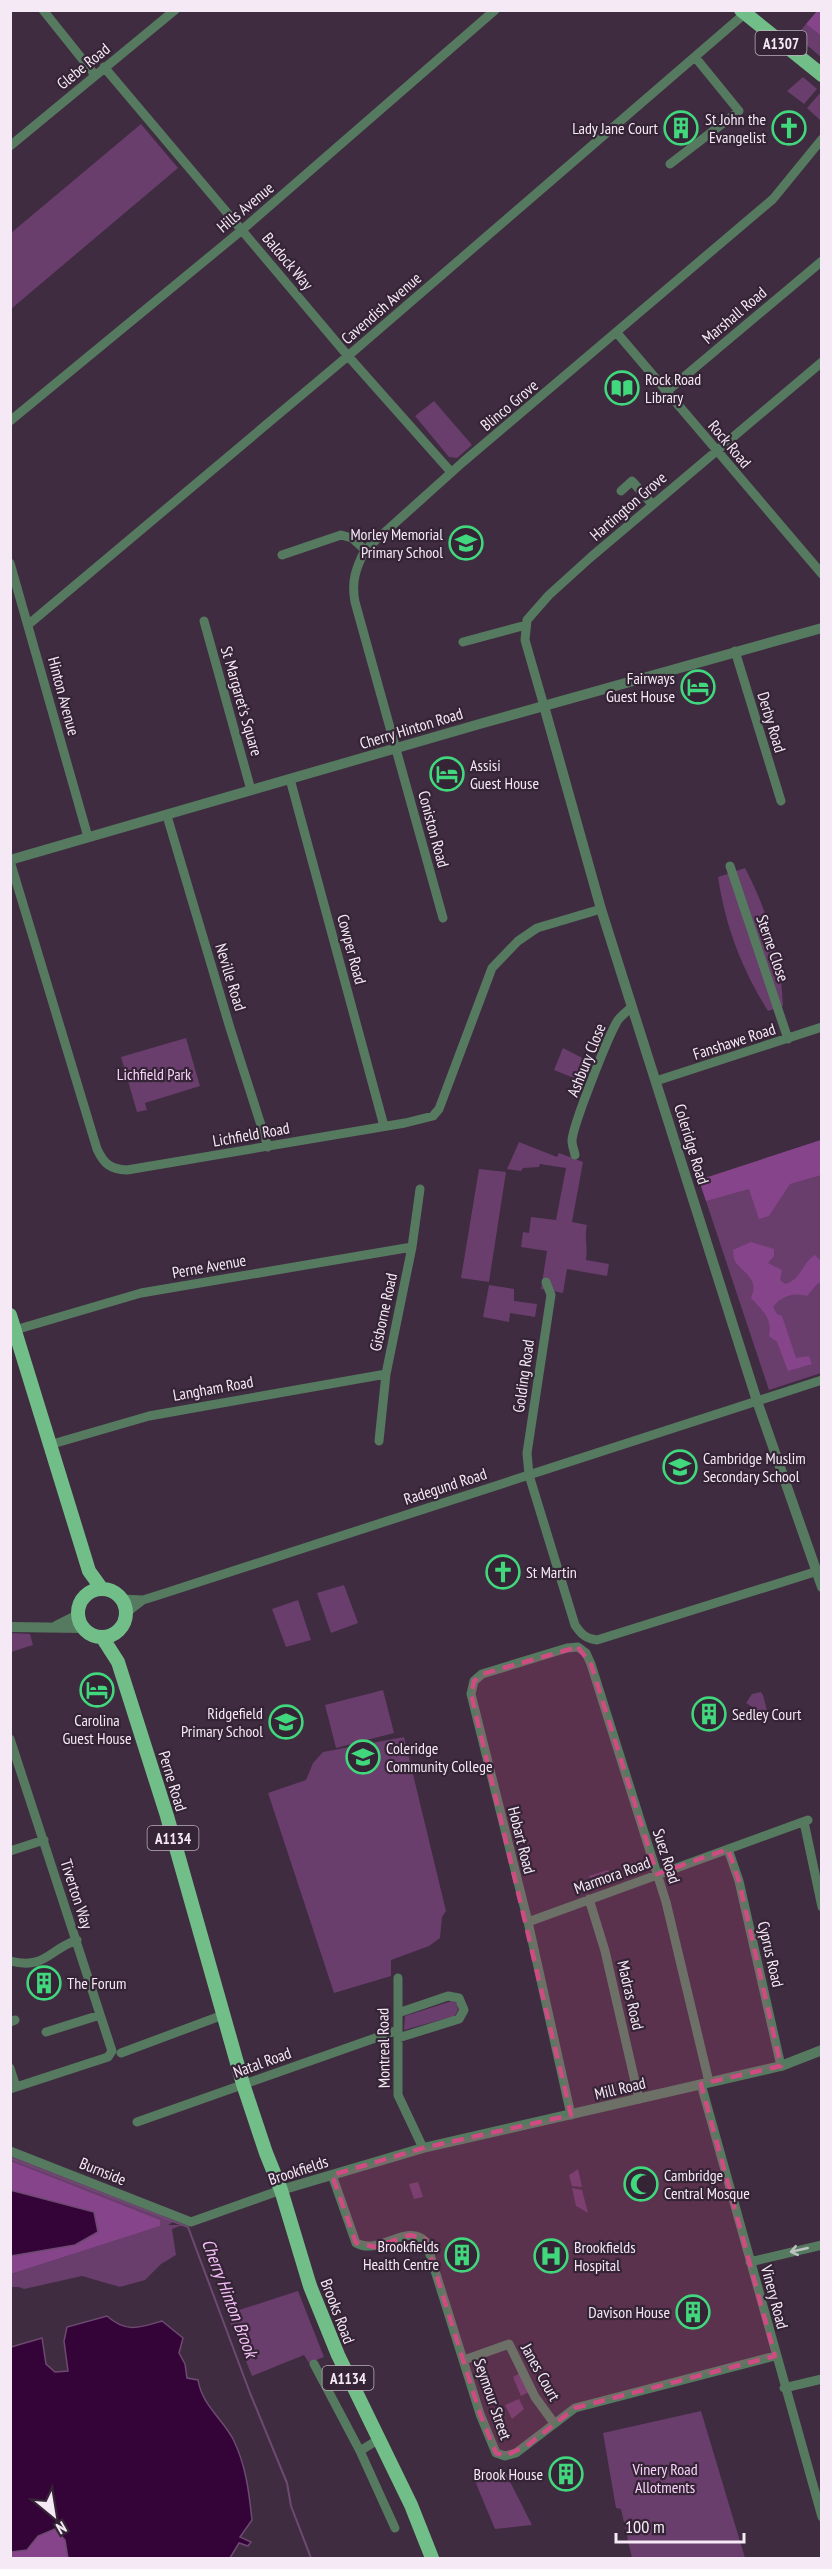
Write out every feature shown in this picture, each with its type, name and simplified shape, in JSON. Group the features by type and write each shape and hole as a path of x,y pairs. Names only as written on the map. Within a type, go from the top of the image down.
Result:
{"main road":[{"name":"A1307","path":"745,12 822,75"},
{"path":"12,1322 95,1591"},
{"path":"95,1591 116,1593 122,1599 126,1613 121,1627 116,1632 102,1637 88,1632 81,1622 80,1603 95,1591"},
{"name":"Perne Road","path":"116,1632 118,1662 167,1816 243,2084 281,2190"},
{"name":"Perne Road","path":"102,1637 118,1662"},
{"name":"Brooks Road","path":"281,2190 323,2320 411,2505 432,2559"}],"street":[{"path":"43,10 95,75"},
{"name":"Glebe Road","path":"10,146 175,10"},
{"name":"Hills Avenue","path":"10,421 242,230 495,10"},
{"name":"Cavendish Avenue","path":"29,624 348,356 745,12"},
{"path":"670,164 739,111 695,57"},
{"name":"Baldock Way","path":"104,67 348,356 451,472"},
{"name":"Blinco Grove","path":"396,749 353,591 354,574 365,550 451,472 773,199 822,139"},
{"name":"Marshall Road","path":"666,392 822,261"},
{"name":"Rock Road","path":"617,333 822,574"},
{"name":"Hartington Grove","path":"526,625 527,620 549,595 652,504 822,362"},
{"path":"621,491 632,481 652,504"},
{"path":"282,555 341,535 352,538 365,550"},
{"name":"Hinton Avenue","path":"10,563 16,599 29,624 88,837"},
{"name":"St Margaret's Square","path":"204,621 251,790"},
{"path":"463,642 526,625 525,640 544,706"},
{"name":"Cherry Hinton Road","path":"10,861 735,651 822,628"},
{"name":"Derby Road","path":"735,651 781,802"},
{"name":"Coleridge Road","path":"544,706 601,909 757,1401 819,1571 822,1587"},
{"name":"Coniston Road","path":"396,749 443,918"},
{"name":"Cowper Road","path":"291,779 384,1126"},
{"name":"Neville Road","path":"167,816 268,1147"},
{"name":"Lichfield Road","path":"10,861 102,1159 108,1166 127,1170 427,1118 437,1112 485,980 502,956 537,928 601,909"},
{"name":"Sterne Close","path":"730,866 788,1039"},
{"name":"Ashbury Close","path":"574,1155 572,1141 574,1129 615,1028 623,1014 632,1007"},
{"name":"Fanshawe Road","path":"656,1082 822,1028"},
{"name":"Gisborne Road","path":"379,1441 386,1374 412,1247 420,1189"},
{"name":"Perne Avenue","path":"12,1322 141,1293 412,1247"},
{"name":"Golding Road","path":"529,1475 527,1453 551,1295 546,1282"},
{"name":"Langham Road","path":"50,1445 149,1416 386,1374"},
{"name":"Radegund Road","path":"126,1613 143,1600 822,1380"},
{"path":"529,1475 575,1625 584,1636 597,1640 819,1571"},
{"name":"Radegund Road","path":"122,1599 143,1600"},
{"path":"10,1628 50,1629 81,1622"},
{"name":"Suez Road","path":"578,1647 586,1653 591,1664 671,1920 705,2083"},
{"name":"Hobart Road","path":"571,2115 528,1922 471,1687 474,1681 483,1674 567,1648 578,1647"},
{"name":"Tiverton Way","path":"10,1739 15,1766 44,1840 112,2051 108,2057 13,2088"},
{"name":"Marmora Road","path":"528,1922 806,1821 822,1907"},
{"path":"10,1851 44,1840"},
{"name":"Cyprus Road","path":"728,1849 740,1887 781,2066"},
{"name":"Madras Road","path":"589,1899 605,1951 639,2099"},
{"path":"10,1961 25,1965 48,1959 60,1946 76,1940"},
{"name":"Montreal Road","path":"398,1978 398,2095 423,2148"},
{"name":"Natal Road","path":"136,2122 243,2084 398,2034 459,2019 464,2010 459,1998 448,1996 398,2013"},
{"path":"46,2032 100,2015"},
{"path":"122,2054 224,2015"},
{"name":"Mill Road","path":"423,2148 781,2066 822,2049"},
{"path":"10,2067 13,2088"},
{"name":"Vinery Road","path":"705,2083 750,2262 822,2517"},
{"name":"Brookfields","path":"184,2219 191,2222 281,2190 423,2148"},
{"name":"Burnside","path":"10,2151 184,2219"},
{"name":"Seymour Street","path":"332,2175 356,2242 362,2246 375,2247 410,2235 422,2238 426,2242 480,2414 496,2453 505,2456 516,2453 569,2411 582,2406 776,2356"},
{"path":"750,2262 822,2245"},
{"name":"Janes Court","path":"464,2360 509,2344 535,2397 554,2423"},
{"path":"314,2364 360,2451 394,2528"},
{"path":"784,2388 822,2379"},
{"path":"360,2451 379,2439"}],"highlighted area":[{"path":"578,1647 591,1664 657,1874 728,1849 739,1881 781,2066 701,2084 775,2356 575,2408 528,2445 505,2456 496,2453 480,2414 425,2239 410,2235 375,2247 356,2243 332,2175 423,2148 571,2115 471,1694 474,1681 482,1674"}],"green space":[{"path":"806,24 821,36 821,57 796,36"},
{"path":"803,77 817,89 804,104 787,91"},
{"path":"822,93 821,121 807,108"},
{"path":"141,124 178,168 11,309 11,233"},
{"path":"434,401 472,445 457,458 449,457 415,416"},
{"path":"745,868 767,918 782,988 783,1006 768,1011 736,947 725,913 718,877"},
{"name":"Lichfield Park","path":"186,1038 200,1086 145,1103 147,1110 137,1112 121,1057"},
{"path":"563,1048 592,1063 584,1082 554,1070"},
{"path":"821,1140 821,1373 769,1390 699,1180"},
{"path":"519,1142 557,1157 559,1153 583,1162 572,1222 587,1225 586,1260 609,1264 607,1276 567,1269 563,1293 541,1289 547,1251 521,1247 523,1232 529,1233 531,1217 556,1220 566,1168 540,1164 539,1167 523,1168 521,1171 507,1169"},
{"path":"479,1169 506,1172 489,1282 461,1278"},
{"path":"489,1285 514,1289 514,1301 537,1304 535,1317 510,1313 509,1322 483,1317"},
{"path":"344,1585 358,1623 331,1633 317,1593"},
{"path":"298,1600 311,1640 286,1647 272,1609"},
{"path":"11,1633 30,1634 33,1645 11,1652"},
{"path":"383,1690 394,1733 336,1748 325,1705"},
{"path":"761,1692 769,1718 746,1703 752,1694"},
{"path":"404,1737 446,1911 442,1917 440,1938 429,1946 391,1960 391,1976 334,1993 268,1793 306,1780 313,1763 323,1752"},
{"path":"608,1870 612,1879 593,1886 589,1876"},
{"path":"452,2001 457,2003 458,2010 455,2016 404,2030 405,2016"},
{"path":"11,2154 153,2210 173,2222 168,2225 182,2225 172,2229 176,2255 161,2264 145,2280 120,2287 82,2276 24,2289 11,2287 11,2274 159,2226 160,2221 11,2161"},
{"path":"578,2169 582,2187 572,2186 569,2175"},
{"path":"418,2182 423,2197 414,2199 409,2184"},
{"path":"572,2188 582,2190 588,2213 576,2206"},
{"path":"298,2291 324,2357 309,2363 304,2355 252,2376 227,2314"},
{"path":"520,2373 529,2392 521,2396 513,2377"},
{"path":"519,2399 524,2409 512,2419 505,2405"},
{"name":"Vinery Road Allotments","path":"701,2411 745,2558 632,2558 621,2509 616,2508 603,2433"},
{"path":"503,2468 532,2525 495,2529 475,2481"}],"shaded area":[{"path":"817,11 821,11 821,36 806,24"},
{"path":"821,1140 821,1175 790,1184 769,1216 759,1219 749,1189 706,1201 699,1180"},
{"path":"751,1242 774,1249 774,1256 768,1263 782,1270 780,1280 785,1284 795,1279 815,1255 821,1261 821,1284 818,1283 807,1296 797,1294 788,1296 773,1307 777,1314 782,1316 796,1358 809,1356 812,1364 788,1371 777,1342 769,1336 768,1320 751,1298 753,1283 734,1257 733,1250"},
{"path":"11,2161 160,2220 160,2226 11,2274 10,2256 74,2245 11,2190"},
{"path":"10,2190 94,2212 98,2232 75,2245 11,2256"},
{"path":"107,2316 120,2325 133,2328 162,2321 183,2338 179,2353 185,2364 187,2378 198,2380 208,2404 229,2431 241,2459 246,2479 252,2520 240,2537 251,2542 248,2546 239,2543 230,2558 68,2558 65,2540 55,2529 38,2536 27,2550 11,2552 11,2347 42,2338 46,2364 55,2372 68,2371 64,2341 67,2327"},
{"path":"55,2529 65,2540 68,2558 11,2558 10,2552 27,2550 38,2536"}],"waterway":[{"name":"Cherry Hinton Brook","path":"10,2158 188,2227 250,2393 287,2483 291,2506 311,2558"}],"place":[{"name":"Lady Jane Court","path":"681,128"},
{"name":"St John the Evangelist","path":"789,128"},
{"name":"Rock Road Library","path":"622,388"},
{"name":"Morley Memorial Primary School","path":"466,543"},
{"name":"Fairways Guest House","path":"698,687"},
{"name":"Assisi Guest House","path":"447,774"},
{"name":"Cambridge Muslim Secondary School","path":"680,1467"},
{"name":"St Martin","path":"503,1572"},
{"name":"Carolina Guest House","path":"97,1690"},
{"name":"Sedley Court","path":"709,1714"},
{"name":"Ridgefield Primary School","path":"286,1722"},
{"name":"Coleridge Community College","path":"363,1757"},
{"name":"The Forum","path":"44,1983"},
{"name":"Cambridge Central Mosque","path":"641,2184"},
{"name":"Brookfields Health Centre","path":"462,2255"},
{"name":"Brookfields Hospital","path":"551,2256"},
{"name":"Davison House","path":"693,2312"},
{"name":"Brook House","path":"566,2474"}]}
